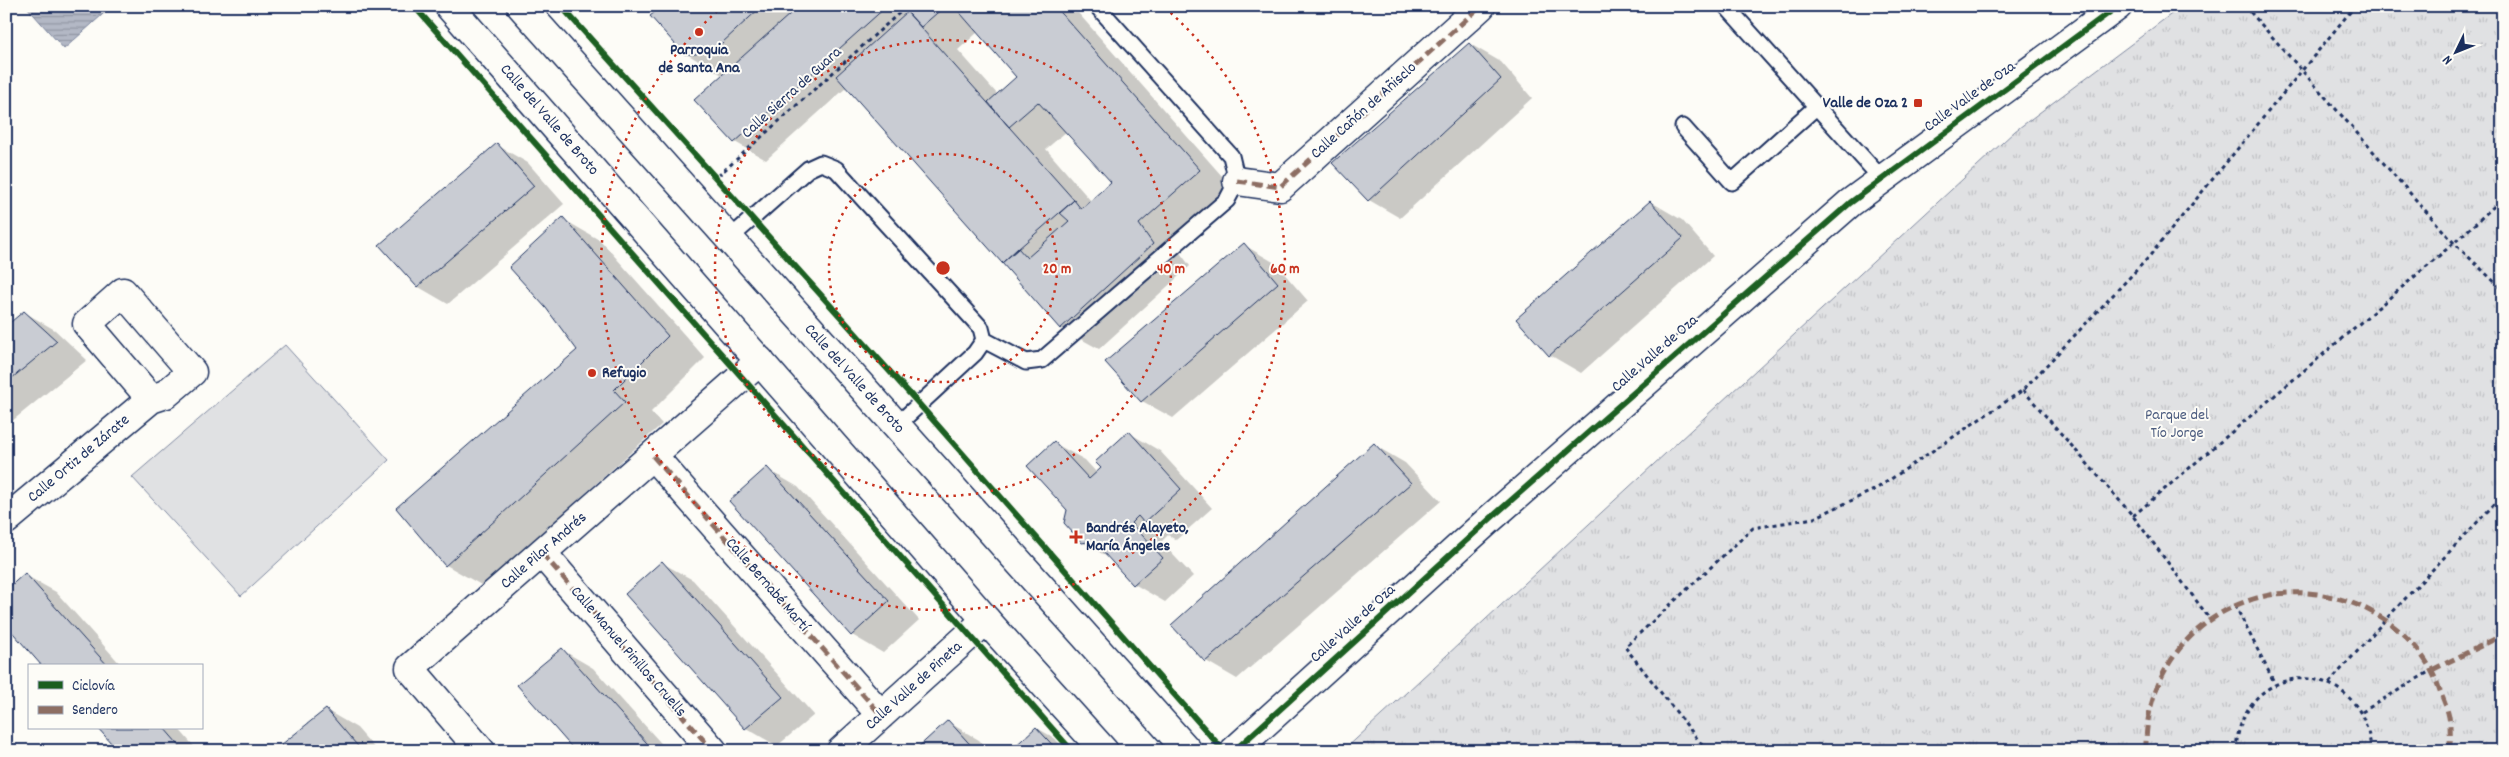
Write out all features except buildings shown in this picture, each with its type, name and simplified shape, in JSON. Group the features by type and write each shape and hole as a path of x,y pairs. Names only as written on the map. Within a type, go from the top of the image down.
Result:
{"street":[{"name":"Calle del Valle de Broto","path":"450,6 986,620 1104,751"},
{"name":"Calle del Valle de Broto","path":"522,6 1188,751"},
{"name":"Calle Cañón de Añisclo","path":"1237,181 1280,187 1481,6"},
{"name":"Calle Valle de Oza","path":"1234,751 1533,481 1793,252 1881,178 2118,6"},
{"name":"Calle Pilar Andrés","path":"481,751 410,668 760,361"},
{"name":"Calle Ortiz de Zárate","path":"6,520 151,399"},
{"name":"Calle Bernabé Martí","path":"653,456 881,715"},
{"name":"Calle Manuel Pinillos Cruells","path":"542,553 713,751"},
{"name":"Calle Valle de Pineta","path":"841,751 986,620"}],"lane":[{"path":"729,239 808,169 821,163 836,169 980,328 984,340 1026,362 1042,360 1227,200 1237,181 1231,156 1097,6"},
{"path":"1726,6 1881,178"},
{"path":"1683,127 1732,182 1816,107"},
{"path":"896,426 975,353 984,340"}],"path":[{"path":"2245,6 2454,243 2503,290"},
{"path":"1707,751 1625,647 1753,528 1814,518 1876,489 2023,390 2147,259 2355,6"},
{"path":"709,171 752,219"},
{"path":"2133,516 2454,243 2503,198"},
{"path":"2023,390 2133,516 2210,619"},
{"path":"2329,683 2386,619 2503,496"},
{"path":"2235,604 2275,685"},
{"path":"2362,712 2432,670"},
{"path":"2236,751 2238,731 2245,712 2258,696 2275,685 2293,679 2311,678 2329,683 2348,695 2362,712 2370,732 2371,751"}],"green space":[{"name":"Parque del Tío Jorge","path":"2182,6 2503,6 2503,751 1343,751 2015,131"},
{"path":"285,345 389,460 241,596 132,477"}],"shaded area":[{"path":"26,6 112,6 64,49"}],"marked path":[{"path":"1237,181 1280,187 1481,6"},
{"path":"653,456 881,715"},
{"path":"542,553 713,751"},
{"path":"2146,751 2150,708 2165,671 2188,639 2217,615 2252,599 2290,593 2330,596 2370,611 2393,625 2403,634 2428,664 2439,688 2449,717 2450,751"},
{"path":"2432,670 2503,635"}],"cycle path":[{"path":"414,6 1072,751"},
{"path":"561,6 919,404 1224,751"},
{"path":"1234,751 1491,518 1850,203 2118,6"}],"place":[{"name":"Parroquia de Santa Ana","path":"699,32"},
{"name":"Valle de Oza 2","path":"1918,103"},
{"name":"Refugio","path":"592,373"},
{"name":"Bandrés Alayeto, María Ángeles","path":"1076,537"}]}
